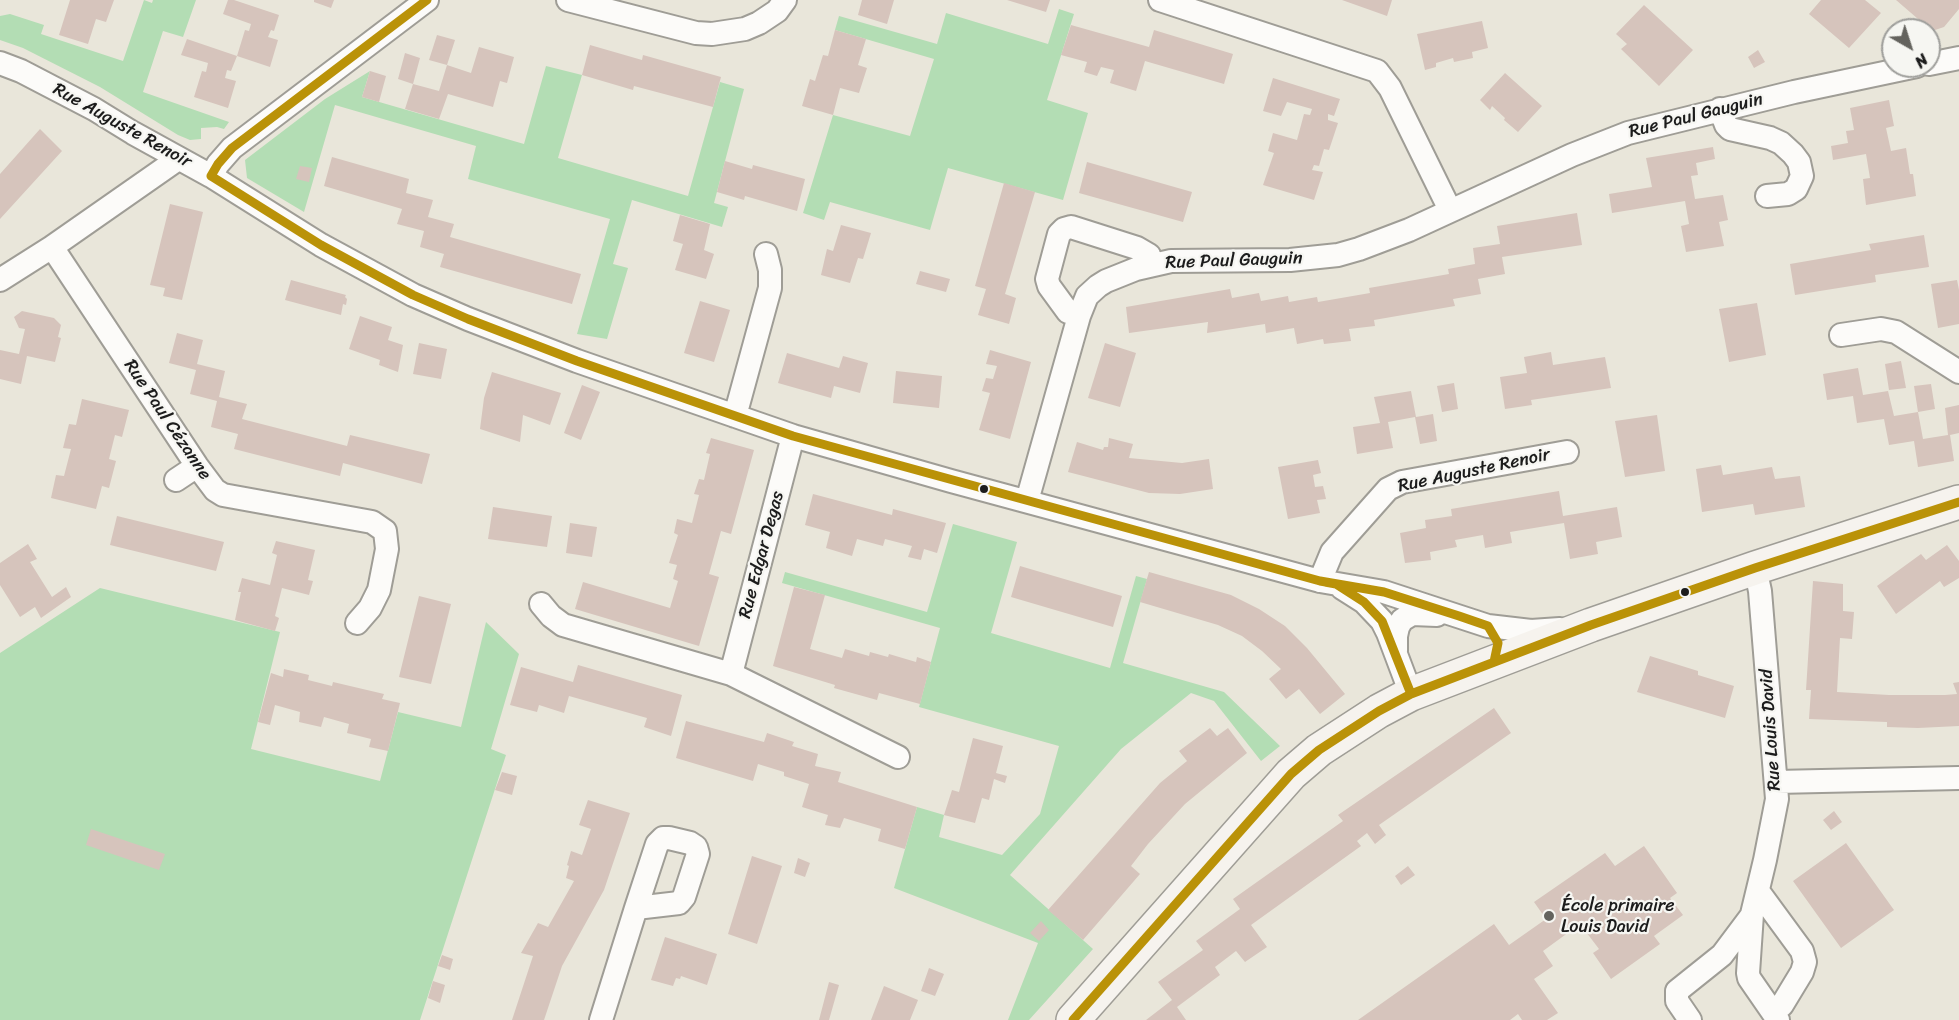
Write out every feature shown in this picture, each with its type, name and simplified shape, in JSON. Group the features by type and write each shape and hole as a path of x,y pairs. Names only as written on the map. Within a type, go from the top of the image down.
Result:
{"street":[{"path":"211,176 232,148 427,0"},
{"path":"568,0 696,33 712,34 745,29 759,23 777,11 785,0"},
{"path":"1160,0 1377,71 1390,88 1450,210"},
{"path":"1941,62 1959,58"},
{"name":"Rue Auguste Renoir","path":"0,63 68,95 211,176 321,244 412,295 468,319 577,361 793,436 1328,582 1332,552 1388,489 1402,482 1567,452"},
{"name":"Rue Paul Gauguin","path":"1027,501 1079,315 1087,297 1098,286 1122,274 1151,265 1196,260 1290,260 1338,255 1381,241 1628,133 1881,72"},
{"path":"1720,110 1730,129 1776,141 1788,148 1799,162 1802,176 1796,189 1788,194 1767,196"},
{"path":"0,280 52,247 178,159"},
{"path":"1079,315 1068,312 1049,286 1047,279 1059,234 1064,229 1071,227 1137,248 1149,255 1151,265"},
{"name":"Rue Paul Cézanne","path":"52,247 197,466 209,483 223,495 372,522 385,531 387,549 379,590 370,608 357,623"},
{"path":"735,416 770,288 770,270 766,254"},
{"path":"1841,335 1881,329 1896,332 1959,372"},
{"name":"Rue Edgar Degas","path":"731,674 793,436"},
{"path":"176,480 197,466"},
{"path":"1073,1020 1291,774 1348,729 1411,694 1591,625 1755,568 1959,502"},
{"name":"Rue Louis David","path":"1755,568 1760,591 1777,799 1752,914 1748,973 1749,978 1775,1016 1802,972 1805,962 1802,951 1758,891"},
{"path":"1328,582 1384,592 1488,626 1531,631 1591,625"},
{"path":"1328,582 1373,610 1389,633 1411,694"},
{"path":"541,604 563,625 731,674 898,757"},
{"path":"1396,654 1398,627 1406,616 1412,614 1459,616"},
{"path":"1488,626 1498,643 1494,662"},
{"path":"1776,782 1959,778"},
{"path":"601,1020 636,908"},
{"name":"Rue Louis David","path":"1690,1020 1677,1001 1677,991 1722,955 1752,914"}],"green space":[{"path":"144,0 152,3 153,0 196,0 183,37 163,31 143,92 229,122 224,129 201,128 201,139 190,140 100,87 23,48 0,40 0,16 10,14 44,25 41,34 123,61"},
{"path":"1059,9 1074,14 1047,100 1088,113 1063,200 948,168 930,230 830,202 824,220 803,213 833,115 910,136 934,59 835,30 839,16 937,44 946,13 1048,44"},
{"path":"546,66 582,75 558,158 688,196 720,82 744,89 714,203 728,207 722,227 632,200 613,264 628,268 607,339 577,334 610,219 468,179 476,146 335,105 304,212 247,178 245,160 325,99 370,71 362,97 524,144"},
{"path":"953,524 1017,542 991,633 1110,668 1136,576 1147,579 1123,663 1224,692 1280,746 1261,761 1214,701 1191,693 1121,749 1010,875 1093,949 1029,1020 1008,1020 1038,943 894,888 917,807 944,815 939,837 1002,855 1040,814 1059,746 919,707 940,628 782,583 785,572 927,612"},
{"path":"100,588 280,632 251,749 380,781 398,712 461,727 486,622 519,654 491,749 506,755 420,1020 0,1020 0,653"}],"building":[{"path":"70,0 114,0 106,22 96,19 88,44 59,35"},
{"path":"228,0 279,15 274,31 271,30 268,37 278,40 270,67 237,56 245,30 249,31 251,24 223,14"},
{"path":"314,0 334,0 331,8 314,2"},
{"path":"862,0 894,0 887,24 858,15"},
{"path":"1007,0 1050,0 1046,12"},
{"path":"1342,0 1392,0 1387,16"},
{"path":"1821,0 1865,0 1881,13 1849,48 1809,14"},
{"path":"1896,0 1959,0 1959,9 1944,27 1941,28 1941,18 1917,18"},
{"path":"1644,5 1693,50 1659,86 1621,49 1627,44 1616,34"},
{"path":"1482,21 1488,48 1472,52 1473,58 1454,62 1453,58 1436,63 1436,67 1425,70 1417,34"},
{"path":"1071,25 1149,47 1154,30 1233,54 1224,84 1145,61 1136,91 1110,83 1114,70 1101,67 1097,76 1084,72 1087,62 1061,55"},
{"path":"835,30 866,39 858,65 867,68 859,93 840,88 833,115 802,106 810,79 815,81 823,55 828,56"},
{"path":"437,35 455,40 447,65 429,60"},
{"path":"187,39 237,56 231,71 227,70 225,78 236,81 228,108 194,97 202,71 206,72 208,63 181,55"},
{"path":"590,45 642,60 643,55 721,77 713,107 634,86 633,90 582,75"},
{"path":"479,47 514,57 507,83 500,81 493,107 448,94 439,119 405,109 413,84 439,91 447,65 471,73"},
{"path":"1758,50 1765,62 1754,68 1748,57"},
{"path":"405,53 420,58 413,84 398,79"},
{"path":"370,71 386,76 379,102 362,97"},
{"path":"1505,73 1542,106 1518,132 1492,106 1490,110 1480,100"},
{"path":"1273,78 1340,99 1334,116 1328,114 1328,120 1338,123 1329,150 1324,149 1319,166 1314,165 1312,170 1323,172 1314,200 1263,185 1274,153 1268,151 1273,133 1297,140 1304,114 1310,115 1312,109 1287,102 1281,116 1263,111"},
{"path":"1889,100 1894,126 1886,128 1891,151 1906,148 1916,196 1866,205 1863,179 1870,178 1866,154 1833,160 1831,146 1848,143 1846,131 1854,130 1850,108"},
{"path":"40,129 62,151 0,219 0,174"},
{"path":"1713,147 1715,159 1696,163 1698,175 1691,176 1695,199 1723,195 1728,220 1719,222 1724,246 1686,252 1681,226 1689,224 1685,201 1612,213 1609,194 1652,187 1646,158"},
{"path":"332,157 409,179 406,193 433,200 428,217 454,224 450,237 581,274 572,304 440,267 444,254 420,247 424,231 397,224 402,209 324,186"},
{"path":"725,161 752,169 753,165 805,179 797,211 745,196 744,200 717,192"},
{"path":"1087,162 1192,192 1183,222 1079,193"},
{"path":"300,166 312,168 309,182 296,179"},
{"path":"1004,183 1035,192 1005,294 1016,298 1009,324 978,315 986,289 975,286"},
{"path":"170,204 203,212 182,300 163,296 165,288 150,285"},
{"path":"1577,213 1582,245 1502,257 1505,274 1478,279 1481,294 1453,299 1455,306 1374,320 1375,326 1349,329 1351,341 1324,344 1323,339 1297,344 1294,328 1266,333 1265,324 1207,333 1208,322 1129,333 1126,307 1230,289 1232,298 1259,293 1261,301 1288,296 1289,302 1317,297 1318,302 1370,293 1369,288 1449,274 1448,269 1475,264 1473,248 1500,244 1497,226"},
{"path":"680,215 710,224 704,250 714,254 706,279 675,270 683,244 673,241"},
{"path":"841,225 871,233 863,259 858,258 850,283 821,275 827,249 833,251"},
{"path":"1924,235 1929,267 1875,275 1876,282 1795,295 1790,264 1871,250 1869,244"},
{"path":"920,271 950,279 946,292 916,284"},
{"path":"291,280 346,295 346,305 343,304 341,315 285,300"},
{"path":"1957,280 1959,324 1938,328 1931,284"},
{"path":"700,301 730,310 714,362 684,353"},
{"path":"1757,303 1766,355 1729,362 1719,309"},
{"path":"22,311 54,318 61,325 58,337 61,338 55,362 27,356 21,384 0,379 0,350 19,354 25,329 19,328 14,317"},
{"path":"360,316 392,327 388,340 403,345 398,372 379,365 380,360 349,349"},
{"path":"177,333 203,340 197,364 225,371 219,397 247,404 242,419 347,446 350,435 430,454 422,484 343,463 340,476 234,449 238,434 211,427 217,401 190,394 196,370 169,363"},
{"path":"419,343 447,349 441,379 413,374"},
{"path":"1105,343 1136,353 1120,407 1088,398"},
{"path":"990,350 1031,362 1010,439 979,430 990,393 982,391 986,378 993,379 997,366 986,364"},
{"path":"1551,352 1553,365 1605,357 1611,388 1531,400 1532,405 1505,409 1500,377 1527,373 1524,357"},
{"path":"787,353 839,368 843,356 868,363 860,393 834,386 831,398 778,383"},
{"path":"1901,361 1906,388 1889,390 1885,364"},
{"path":"1858,368 1863,395 1888,391 1894,416 1918,412 1923,439 1948,435 1945,408 1959,405 1959,433 1950,435 1954,461 1918,467 1914,441 1889,445 1884,419 1857,423 1853,396 1827,400 1823,374"},
{"path":"896,371 942,376 939,408 893,403"},
{"path":"492,372 561,393 550,425 523,415 520,442 480,429 484,398"},
{"path":"1454,383 1458,409 1442,412 1437,386"},
{"path":"1931,384 1935,409 1918,412 1914,386"},
{"path":"582,385 600,392 581,440 564,433"},
{"path":"1411,391 1416,417 1433,414 1437,441 1420,444 1415,417 1388,422 1393,448 1357,454 1353,427 1380,423 1374,397"},
{"path":"82,399 129,410 122,437 115,435 109,459 116,461 109,488 102,486 96,509 51,498 56,475 64,476 71,449 63,448 69,424 76,425"},
{"path":"1657,415 1665,471 1625,477 1615,421"},
{"path":"711,438 754,450 731,534 721,531 709,574 719,577 699,646 575,609 583,582 670,608 678,581 673,579 677,565 669,563 678,535 674,533 677,519 692,523 699,495 694,494 699,479 704,480 710,454 706,453"},
{"path":"1109,438 1133,444 1129,458 1182,463 1209,459 1213,489 1180,494 1149,493 1068,472 1077,442 1103,450 1104,447 1108,447"},
{"path":"1318,460 1321,473 1313,475 1315,487 1323,486 1326,499 1317,500 1320,513 1288,519 1278,467"},
{"path":"1721,465 1723,475 1772,467 1775,479 1800,476 1805,507 1755,515 1753,504 1702,512 1696,469"},
{"path":"1559,491 1563,516 1617,507 1622,537 1596,542 1598,554 1570,559 1564,523 1510,532 1512,543 1485,548 1483,535 1455,540 1457,547 1430,552 1431,560 1405,563 1400,533 1426,528 1425,520 1452,516 1451,509"},
{"path":"813,494 892,515 893,509 946,523 937,553 924,549 921,560 908,557 912,546 885,539 883,546 857,539 852,556 826,548 830,532 805,525"},
{"path":"493,507 552,516 547,547 488,539"},
{"path":"117,516 224,542 216,571 110,545"},
{"path":"570,523 597,527 592,557 566,553"},
{"path":"276,541 315,550 308,580 313,581 309,595 282,588 275,616 279,618 275,631 235,620 242,578 270,585 277,555 272,553"},
{"path":"28,544 37,559 30,562 52,597 66,587 71,597 41,618 35,607 20,617 0,585 0,563"},
{"path":"1947,545 1959,561 1959,578 1944,587 1940,581 1896,614 1877,586 1921,554 1926,560"},
{"path":"1020,566 1122,596 1113,627 1011,597"},
{"path":"1149,572 1231,595 1259,609 1285,626 1307,648 1345,694 1320,714 1299,689 1286,699 1269,679 1281,669 1242,636 1218,625 1140,602"},
{"path":"1813,581 1843,584 1843,611 1854,612 1852,639 1840,638 1837,692 1945,695 1957,694 1953,683 1959,682 1959,726 1887,727 1887,722 1809,719 1811,690 1806,690"},
{"path":"794,587 825,595 810,649 842,658 845,649 869,656 870,652 888,657 889,654 916,662 917,657 931,662 920,704 879,693 877,700 834,688 835,685 773,666"},
{"path":"419,596 451,604 431,684 399,677"},
{"path":"1650,656 1698,671 1698,675 1734,686 1725,718 1637,692"},
{"path":"578,665 682,695 671,736 644,727 647,718 569,696 564,713 539,705 537,712 510,705 521,667 573,682"},
{"path":"284,669 309,675 308,680 332,686 333,682 384,694 382,699 400,703 388,751 369,747 371,739 347,733 349,724 324,717 321,727 299,722 300,712 275,705 270,725 258,722 271,673 283,677"},
{"path":"1494,708 1511,733 1379,825 1386,835 1375,844 1367,833 1357,841 1361,846 1251,925 1267,947 1245,962 1236,951 1215,967 1220,975 1177,1007 1186,1020 1146,1020 1172,1000 1158,982 1203,950 1196,941 1240,909 1233,899 1343,821 1338,815"},
{"path":"686,721 764,742 767,733 794,742 792,746 818,754 815,766 841,772 838,782 917,807 905,849 878,841 881,829 844,818 840,828 825,825 828,815 802,807 809,784 784,776 784,772 758,764 753,781 676,758"},
{"path":"1210,728 1217,736 1228,728 1247,753 1185,804 1148,844 1131,866 1140,874 1083,940 1048,910 1160,783 1187,761 1179,751"},
{"path":"973,738 1003,746 996,773 1007,776 1005,783 994,779 989,800 982,798 975,823 944,815 952,790 959,792"},
{"path":"502,772 517,776 512,795 495,790"},
{"path":"588,800 630,813 604,890 562,966 544,1020 512,1020 533,956 521,953 538,923 548,927 574,881 566,878 569,866 567,865 571,851 582,855 591,829 579,825"},
{"path":"1834,811 1842,822 1831,830 1823,820"},
{"path":"91,829 165,854 159,870 86,845"},
{"path":"1846,843 1894,910 1841,948 1793,881"},
{"path":"1644,846 1677,893 1670,898 1683,915 1654,936 1660,944 1611,979 1593,953 1599,949 1580,924 1543,951 1553,966 1534,979 1558,1013 1547,1020 1522,1020 1518,1014 1510,1020 1358,1020 1494,924 1509,945 1546,919 1534,902 1605,853 1615,866"},
{"path":"752,856 782,866 757,944 728,934"},
{"path":"798,858 810,863 805,877 794,873"},
{"path":"1408,866 1415,875 1401,885 1395,876"},
{"path":"1041,921 1049,930 1039,941 1030,933"},
{"path":"665,937 717,954 707,985 681,976 680,979 676,978 673,986 651,980"},
{"path":"442,955 453,959 450,970 438,966"},
{"path":"929,968 944,974 935,996 921,991"},
{"path":"433,981 445,985 440,1003 428,998"},
{"path":"829,982 839,985 829,1020 819,1020"},
{"path":"884,986 918,1000 910,1020 871,1020"}],"transit line":[{"path":"211,176 232,148 427,0"},
{"path":"211,176 321,245 413,295 577,361 793,436 1320,581 1384,592 1459,616 1488,626 1498,643 1494,662"},
{"path":"1073,1020 1291,774 1319,750 1379,711 1411,694 1591,625 1755,568 1959,502"},
{"path":"1325,582 1336,584 1364,602 1382,621 1411,694"}],"place":[{"name":"École primaire Louis David","path":"1549,916"}]}
